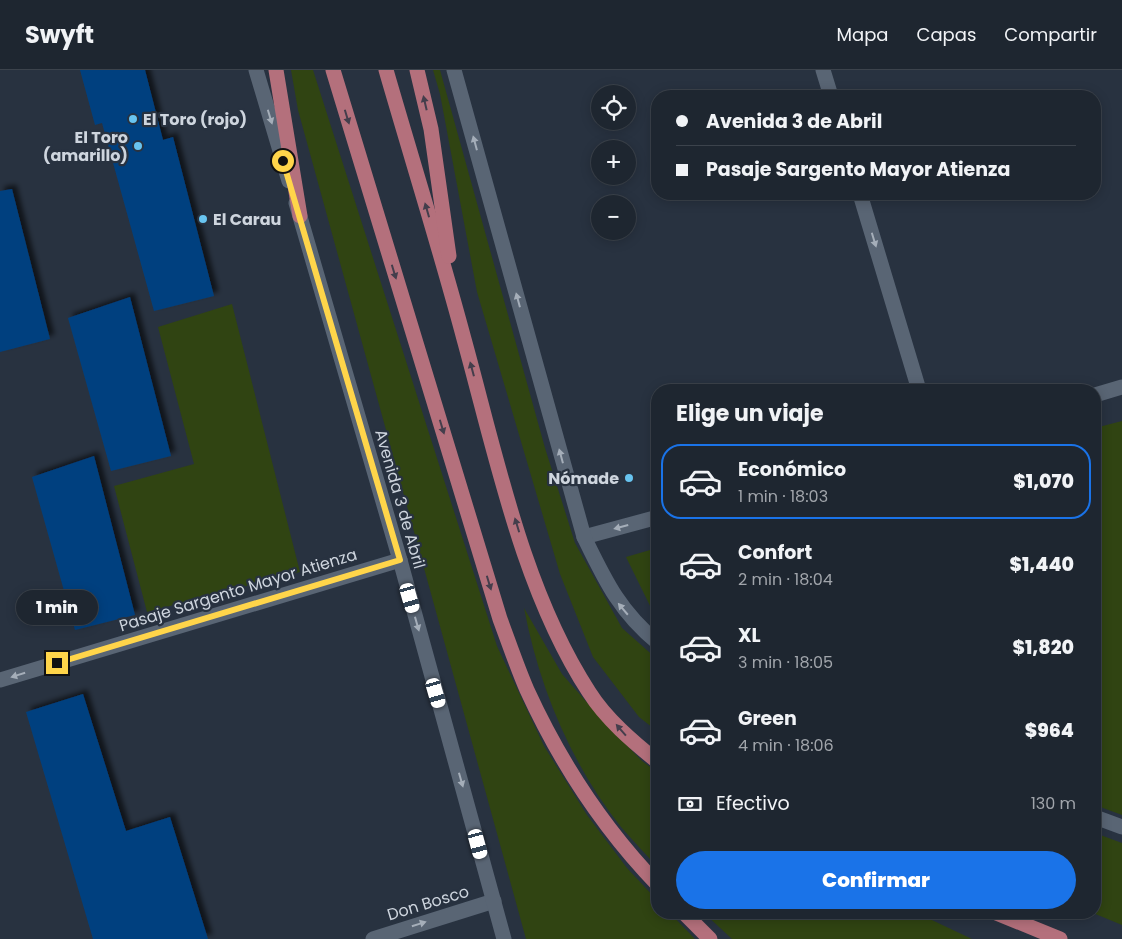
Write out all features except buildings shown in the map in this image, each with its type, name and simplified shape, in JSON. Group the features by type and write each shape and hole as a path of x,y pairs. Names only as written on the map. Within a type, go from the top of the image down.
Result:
{"highway":[{"path":"276,70 300,216"},
{"path":"333,70 500,619 527,690 582,791 627,851 651,878"},
{"path":"386,70 456,307 507,494 552,628 590,693 629,738 651,756"},
{"path":"417,70 431,129 456,307"},
{"path":"690,919 710,939"},
{"path":"1011,919 1060,939"}],"main road":[{"name":"Avenida 3 de Abril","path":"256,70 400,560 504,939"},
{"path":"454,70 584,537 618,604 651,637"},
{"path":"823,70 829,90"},
{"path":"862,200 917,384"},
{"path":"1101,393 1122,387"},
{"path":"584,537 651,519"},
{"name":"Pasaje Sargento Mayor Atienza","path":"0,680 400,560"},
{"path":"1101,819 1122,827"},
{"name":"Don Bosco","path":"373,939 494,901"}],"green space":[{"path":"291,70 313,70 497,646 544,746 587,815 627,868 651,894 651,919 676,919 695,939 526,939 298,110"},
{"path":"433,70 440,70 545,448 575,543 622,628 651,654 651,726 639,717 593,657 560,574 477,292 440,94"},
{"path":"232,304 300,572 147,612 114,486 194,464 158,327"},
{"path":"1122,421 1122,815 1101,807 1101,426"},
{"path":"651,550 651,608 626,557"},
{"path":"524,608 562,674 605,723 642,761 651,768 651,860 621,827 603,803 572,751 548,695 530,638"},
{"path":"1101,835 1122,843 1122,925 1101,916"},
{"path":"710,919 930,919 972,939 732,939"}],"place":[{"name":"El Toro (rojo)","path":"133,119"},
{"name":"El Toro (amarillo)","path":"138,146"},
{"name":"El Carau","path":"203,219"},
{"name":"Nómade","path":"629,478"}],"route":[{"path":"57,663 400,560 283,161"}]}
